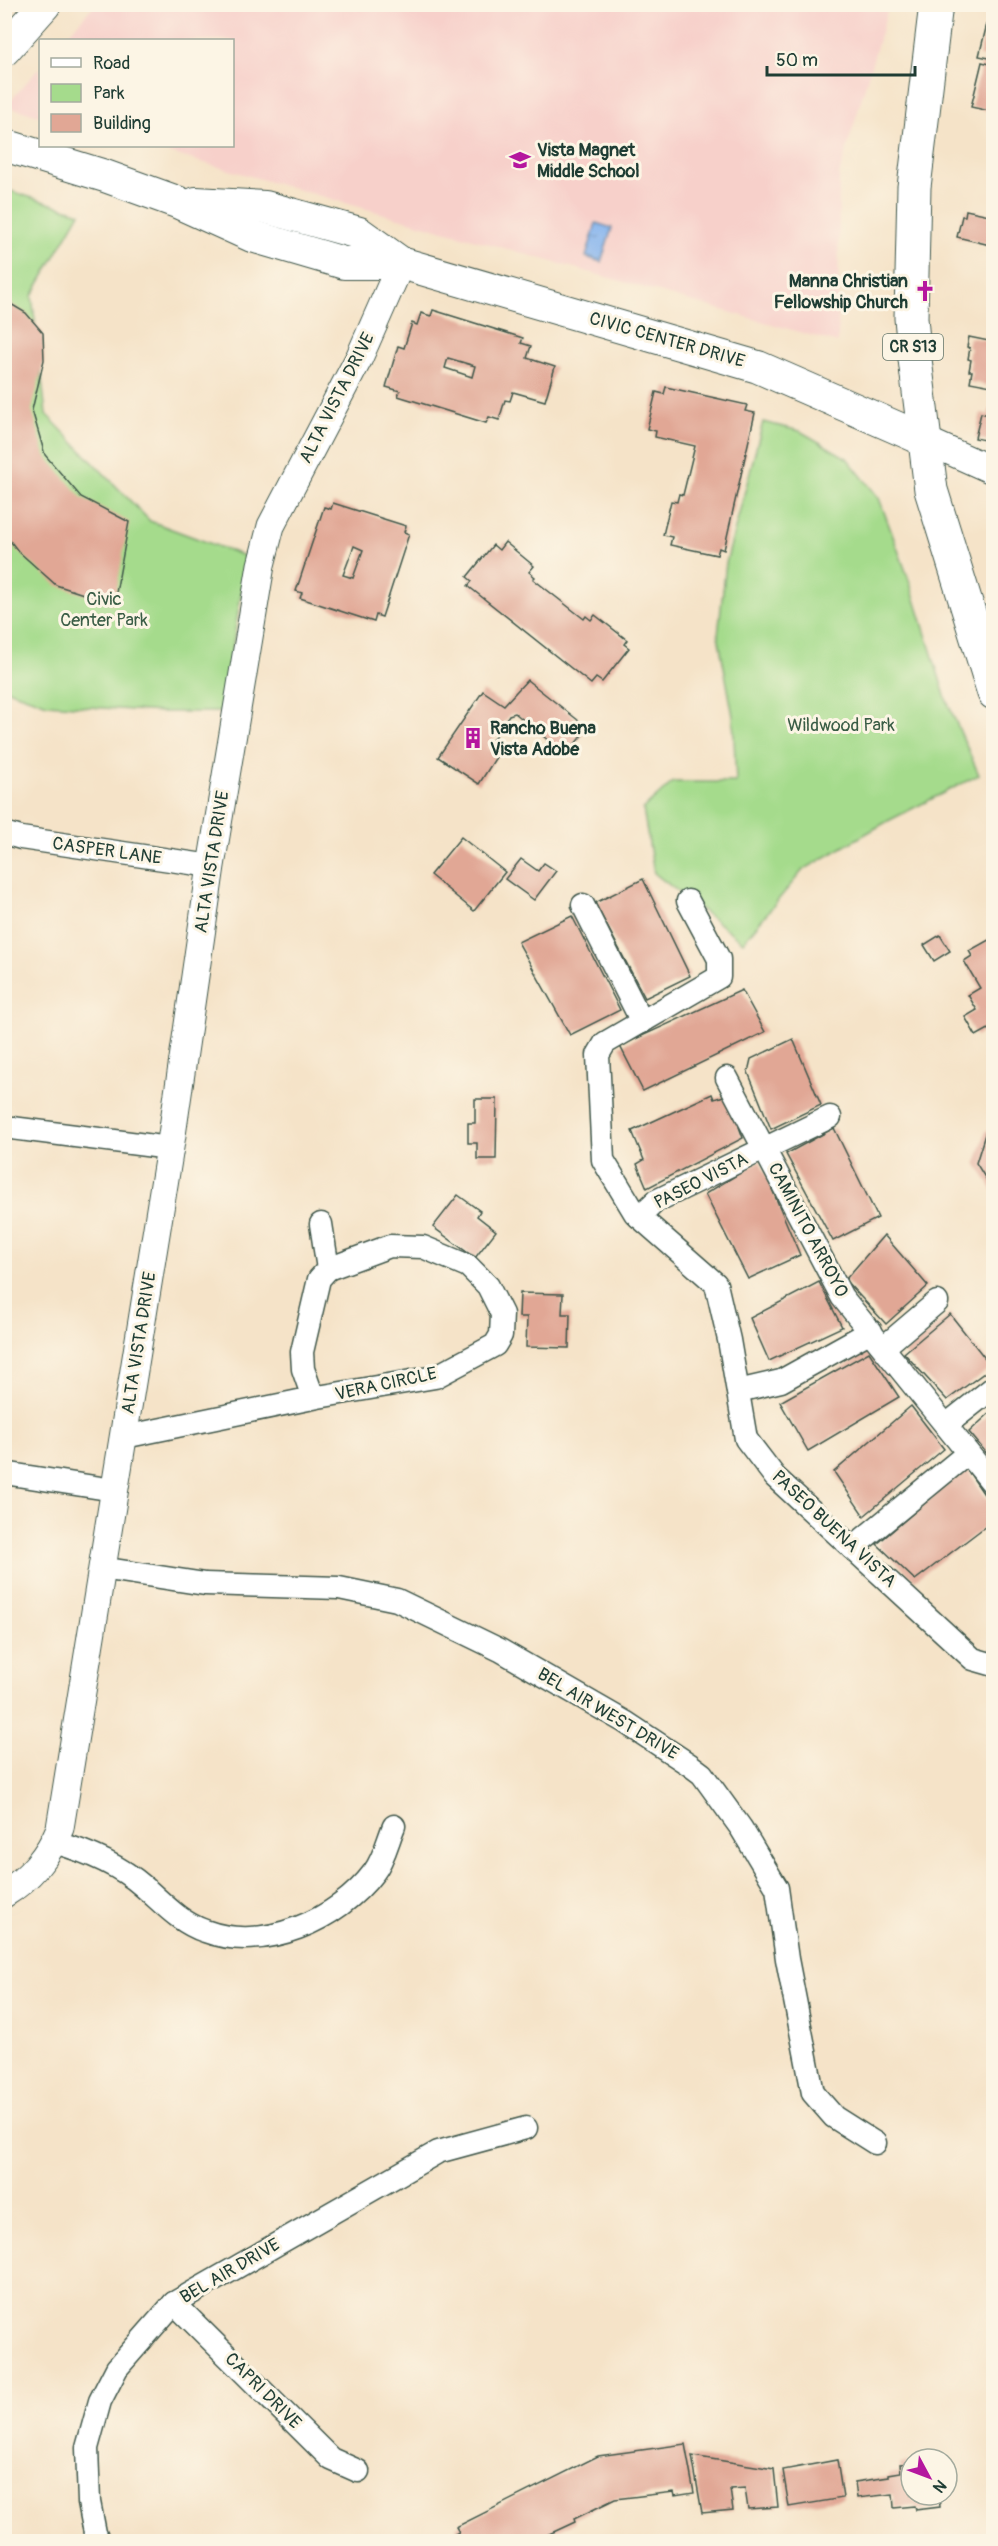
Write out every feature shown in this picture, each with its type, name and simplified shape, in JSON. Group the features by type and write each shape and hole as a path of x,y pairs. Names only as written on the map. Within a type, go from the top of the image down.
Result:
{"main road":[{"path":"4,50 45,4"},
{"name":"CR S13","path":"936,4 914,198 911,318 931,490 993,693"},
{"name":"CIVIC CENTER DRIVE","path":"4,146 105,176 177,202 265,207 358,233 401,262 758,367 925,440"}],"street":[{"name":"ALTA VISTA DRIVE","path":"4,1894 24,1883 54,1842 60,1828 170,1148 211,866 261,565 271,526 359,358 401,262"},
{"path":"925,440 993,471"},
{"name":"CASPER LANE","path":"4,833 21,838 211,866"},
{"name":"PASEO BUENA VISTA","path":"688,901 719,959 719,977 605,1043 598,1055 603,1160 639,1217 716,1284 746,1438 775,1477 973,1659 993,1665"},
{"path":"583,906 642,1022"},
{"name":"CAMINITO ARROYO","path":"727,1078 842,1297 993,1485"},
{"name":"PASEO VISTA","path":"639,1217 656,1201 830,1117"},
{"path":"4,1127 170,1148"},
{"path":"321,1224 328,1269"},
{"name":"VERA CIRCLE","path":"124,1437 318,1397 435,1377 495,1345 501,1335 502,1314 488,1286 468,1266 423,1247 390,1246 328,1269 319,1279 303,1352 303,1369 310,1389 318,1397"},
{"path":"738,1391 781,1381 878,1339 937,1302"},
{"path":"946,1425 993,1387"},
{"path":"852,1548 968,1453"},
{"path":"4,1473 114,1490"},
{"name":"BEL AIR WEST DRIVE","path":"101,1568 205,1584 339,1588 397,1600 500,1650 625,1722 690,1765 702,1774 741,1828 777,1888 787,1959 813,2093 834,2117 876,2143"},
{"path":"54,1842 88,1852 141,1885 170,1912 205,1931 245,1939 273,1935 321,1918 345,1902 375,1871 394,1826"},
{"name":"BEL AIR DRIVE","path":"99,2541 95,2533 89,2502 87,2448 100,2401 117,2368 174,2303 438,2152 526,2128"},
{"name":"CAPRI DRIVE","path":"174,2303 331,2459 358,2471"}],"shaded area":[{"name":"Vista Magnet Middle School","path":"95,4 889,5 839,175 838,343 149,147 234,147 234,39 64,39"},
{"path":"39,68 39,116 6,106"}],"green space":[{"name":"Civic Center Park","path":"4,189 80,213 32,296 46,414 150,521 247,557 222,712 161,712 47,704 5,689"},
{"name":"Wildwood Park","path":"763,422 800,431 847,458 879,498 909,580 946,699 979,775 888,821 803,870 743,942 654,873 643,809 673,782 736,782 733,716 718,635 726,563"}],"water":[{"path":"596,223 612,228 601,262 586,257"}],"building":[{"path":"990,12 994,13 994,59 979,56"},
{"path":"982,62 994,65 994,112 971,107"},
{"path":"966,210 994,216 994,246 957,237 962,216 965,216"},
{"path":"4,300 26,313 43,333 44,360 32,410 45,455 81,497 129,522 114,604 56,585 18,551 4,533"},
{"path":"433,310 523,338 521,343 531,346 527,358 555,367 545,401 513,392 510,401 505,400 499,420 489,417 486,423 398,396 400,391 386,387 398,346 404,348 412,323 417,325 421,313 431,316","holes":["448,358 475,366 472,377 445,368"]},
{"path":"969,337 994,342 994,374 991,386 970,382 972,371 969,371 970,348 967,347"},
{"path":"666,387 747,405 745,411 755,413 724,550 719,548 717,555 670,545 672,537 663,535 671,501 677,502 679,494 683,495 695,446 655,437 656,431 647,429 656,392 664,394"},
{"path":"994,395 994,442 975,438 981,413 988,415"},
{"path":"333,503 406,526 404,532 409,534 382,617 376,615 374,622 300,598 302,593 296,591 324,507 331,509","holes":["354,546 363,550 353,578 343,575"]},
{"path":"505,542 534,566 529,572 535,577 533,579 584,619 586,616 591,620 595,615 627,640 624,644 629,648 602,682 596,678 591,684 468,586 472,581 467,577 493,545 499,550"},
{"name":"Rancho Buena Vista Adobe","path":"527,680 588,728 566,755 515,713 509,715 487,748 498,754 479,784 438,757 483,691 504,705"},
{"path":"461,837 505,872 474,911 430,875"},
{"path":"521,859 538,871 544,863 556,871 534,900 505,879"},
{"path":"643,879 690,976 645,998 595,903"},
{"path":"572,916 620,1010 570,1035 518,942"},
{"path":"940,935 950,951 934,961 924,945"},
{"path":"994,937 994,1026 976,1036 965,1017 977,1010 968,995 980,988 964,961 972,956 969,951"},
{"path":"742,990 765,1032 643,1091 620,1046"},
{"path":"793,1039 821,1105 771,1129 748,1072 751,1059"},
{"path":"712,1094 714,1099 724,1096 742,1123 739,1127 743,1138 647,1188 637,1164 644,1160 632,1131"},
{"path":"475,1099 497,1099 496,1159 477,1159 477,1143 468,1143 468,1123 475,1123"},
{"path":"994,1127 994,1192 976,1163 986,1131"},
{"path":"834,1128 878,1218 833,1241 786,1154"},
{"path":"760,1161 800,1255 748,1279 705,1194"},
{"path":"458,1195 480,1211 477,1216 496,1231 475,1258 433,1227"},
{"path":"884,1235 928,1286 886,1324 845,1280"},
{"path":"819,1282 842,1327 769,1361 750,1318"},
{"path":"520,1293 563,1294 562,1314 570,1314 569,1348 526,1347 527,1317 519,1317"},
{"path":"950,1314 992,1367 947,1400 904,1353"},
{"path":"869,1352 899,1397 808,1451 780,1402"},
{"path":"911,1406 944,1449 864,1516 834,1472"},
{"path":"994,1409 994,1462 969,1432"},
{"path":"966,1468 994,1509 994,1520 915,1580 877,1544"},
{"path":"685,2444 694,2493 675,2496 674,2492 615,2499 574,2519 575,2522 532,2542 449,2542 447,2538 459,2532 456,2527 598,2456"},
{"path":"692,2456 774,2469 778,2507 748,2509 745,2488 730,2489 733,2510 702,2513"},
{"path":"837,2460 843,2498 789,2507 783,2470"},
{"path":"899,2472 899,2507 904,2507 894,2508 893,2494 857,2498 855,2482 889,2477 889,2474"},
{"path":"915,2507 940,2507 916,2510"}],"place":[{"name":"Vista Magnet Middle School","path":"520,160"},
{"name":"Manna Christian Fellowship Church","path":"925,291"},
{"name":"Rancho Buena Vista Adobe","path":"473,738"}]}
